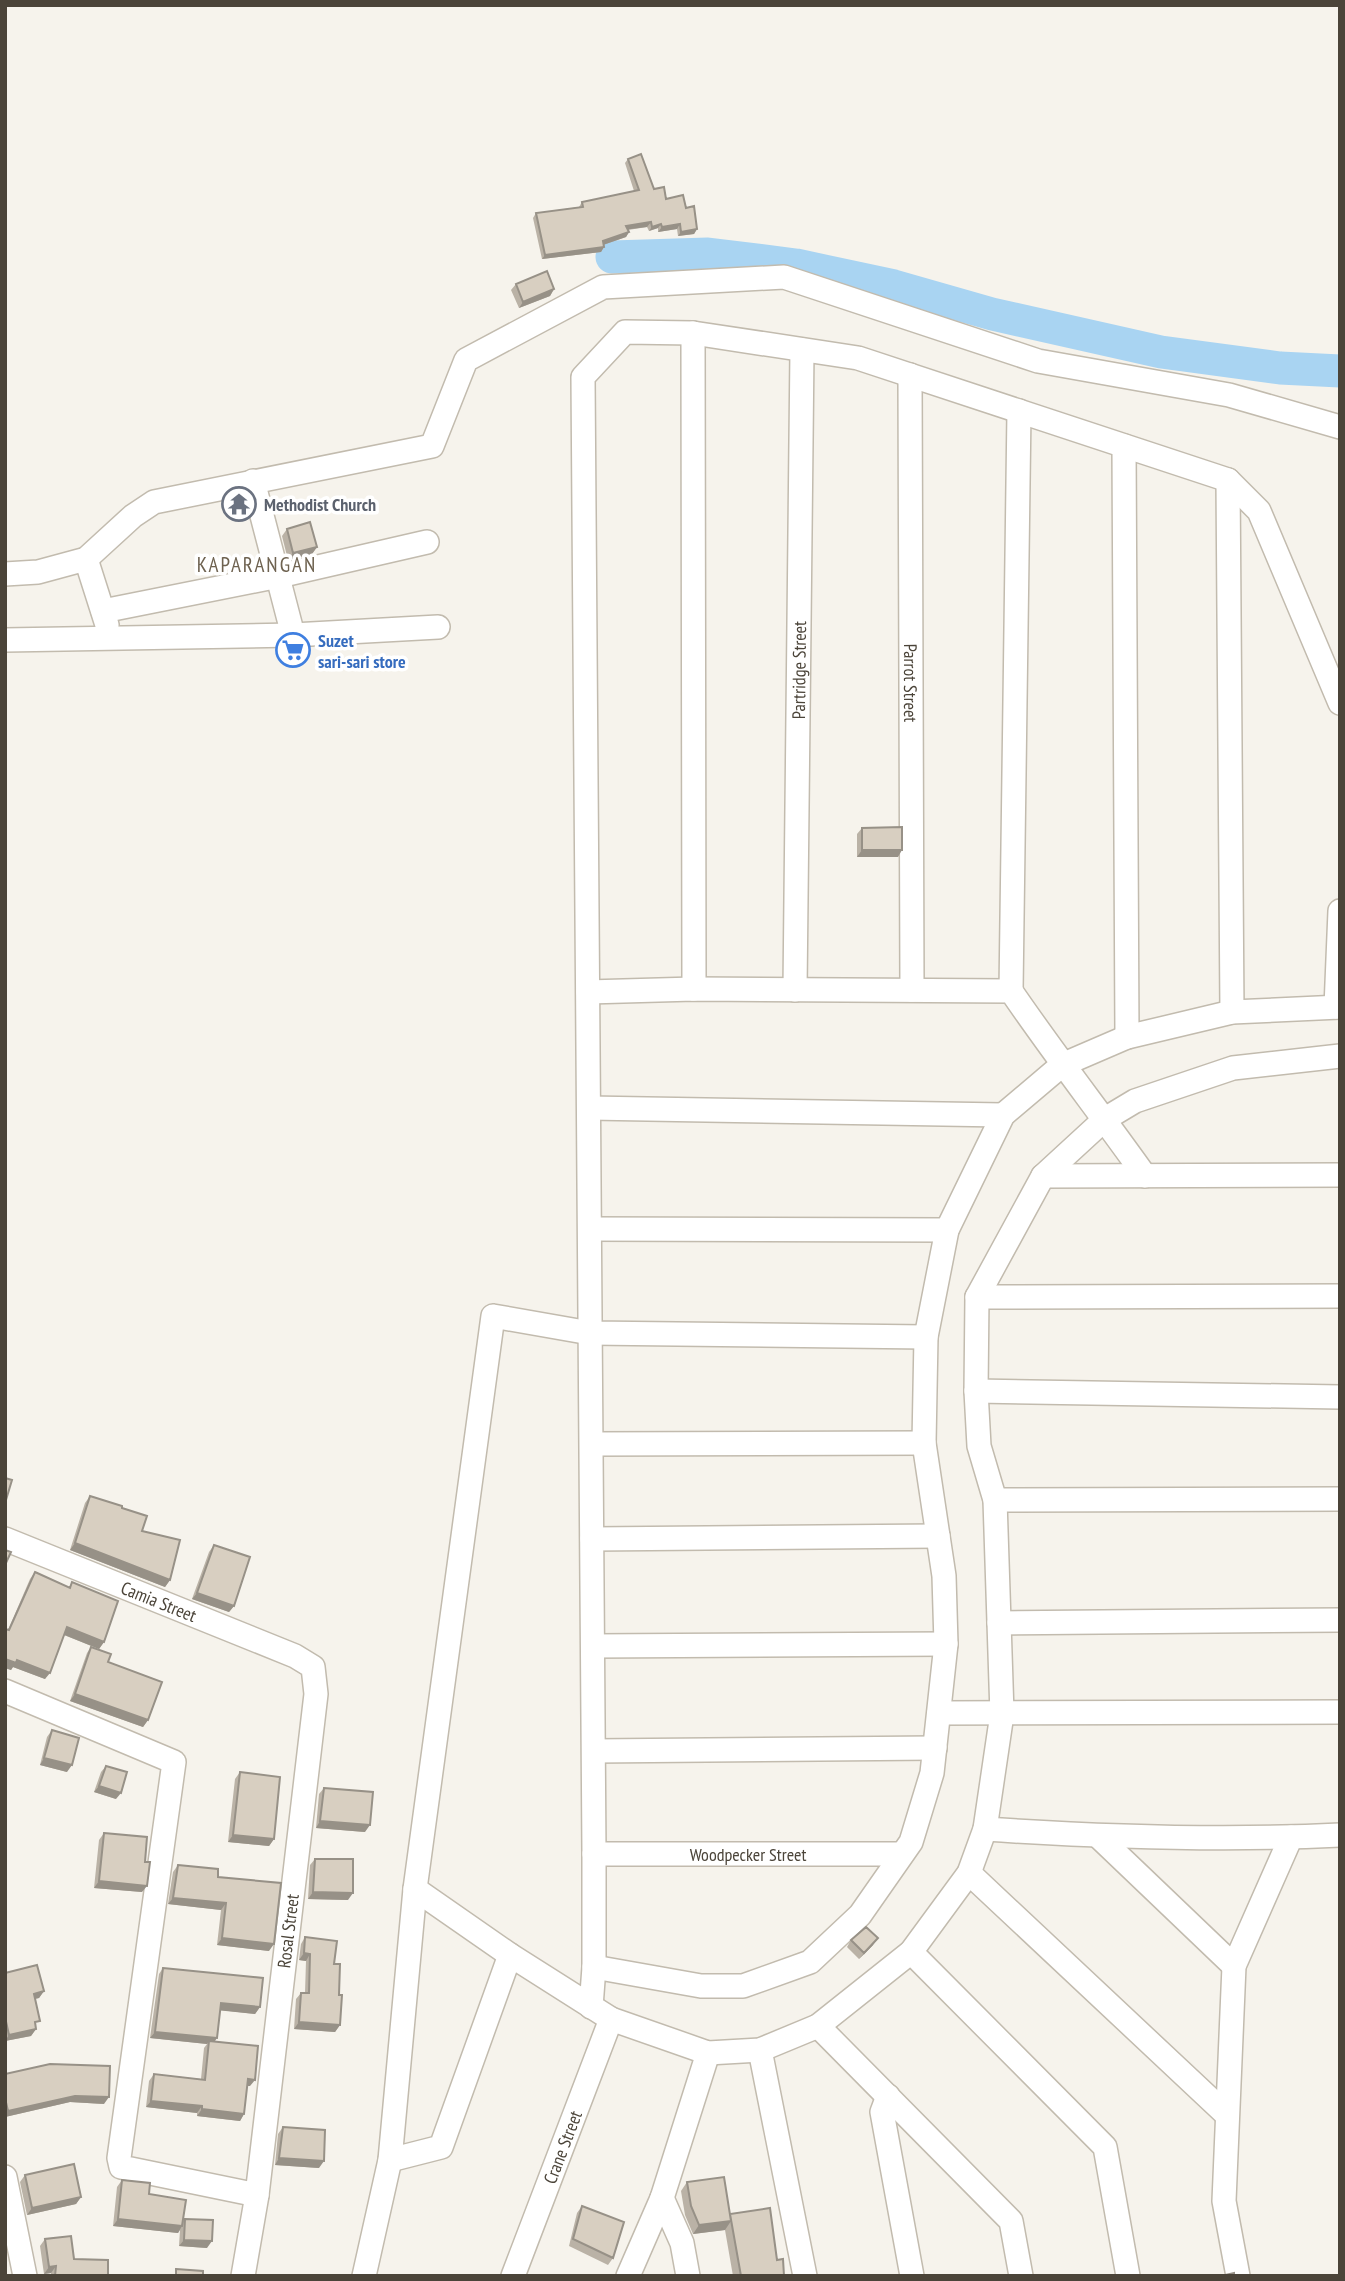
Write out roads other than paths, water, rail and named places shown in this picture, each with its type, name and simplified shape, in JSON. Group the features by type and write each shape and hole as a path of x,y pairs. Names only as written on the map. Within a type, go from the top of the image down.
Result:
{"street":[{"path":"5,574 38,572 86,559 133,516 154,502 432,446 466,360 603,287 784,277 1038,361 1229,395 1340,426"},
{"path":"591,2007 594,1967 593,1646 583,377 625,332 693,333 858,358 1228,480 1259,511 1340,703"},
{"path":"693,333 694,989"},
{"name":"Partridge Street","path":"796,990 803,350"},
{"name":"Parrot Street","path":"910,375 912,990"},
{"path":"1019,411 1011,991 1062,1065 1145,1176"},
{"path":"1124,446 1127,1037"},
{"path":"1228,480 1232,1012"},
{"path":"253,481 293,635"},
{"path":"103,611 279,576 427,542"},
{"path":"86,559 111,638"},
{"path":"5,640 293,635 438,627"},
{"path":"594,1967 701,1986 743,1986 810,1962 860,1915 911,1842 932,1773 946,1644 944,1576 924,1443 926,1337 947,1230 1003,1115 1062,1065 1127,1037 1232,1012 1338,1007 1340,911"},
{"path":"588,992 694,989 1011,991"},
{"path":"415,1889 510,1955 611,2019 708,2053 760,2050 818,2026 911,1952 969,1873 985,1829 1002,1714 995,1500 979,1446 976,1391 977,1297 1042,1176 1105,1119 1135,1101 1233,1068 1340,1056"},
{"path":"589,1108 1003,1115"},
{"path":"1042,1176 1340,1175"},
{"path":"590,1228 947,1230"},
{"path":"977,1297 1340,1296"},
{"path":"364,2276 390,2160 415,1889 493,1316 590,1333 926,1337"},
{"path":"976,1391 1340,1397"},
{"path":"592,1444 924,1443"},
{"path":"995,1500 1340,1499"},
{"path":"592,1539 938,1536"},
{"name":"Camia Street","path":"5,1539 295,1656 313,1667"},
{"path":"999,1623 1340,1620"},
{"path":"593,1646 946,1644"},
{"name":"Rosal Street","path":"243,2276 257,2195 316,1694 313,1667"},
{"path":"5,1691 174,1762 119,2158 121,2167 257,2195"},
{"path":"939,1713 1340,1712"},
{"path":"593,1751 935,1748"},
{"path":"985,1829 1099,1837 1340,1835"},
{"path":"1099,1837 1234,1966"},
{"path":"1238,2276 1224,2201 1234,1966 1291,1837"},
{"name":"Woodpecker Street","path":"594,1854 902,1854"},
{"path":"969,1873 1227,2115"},
{"path":"911,1952 1105,2147 1128,2276"},
{"path":"390,2160 441,2147 510,1955"},
{"name":"Crane Street","path":"513,2276 611,2019"},
{"path":"818,2026 1011,2221 1021,2276"},
{"path":"760,2050 805,2276"},
{"path":"628,2276 662,2198 708,2053"},
{"path":"888,2096 882,2112 912,2276"},
{"path":"5,2177 26,2276"},
{"path":"662,2198 682,2243 688,2276"}],"waterway":[{"path":"612,257 708,254 796,265 894,286 992,314 1161,352 1280,368 1340,371"}],"place":[{"name":"Methodist Church","path":"239,504"},
{"name":"Suzet sari-sari store","path":"293,650"}],"district":[{"name":"KAPARANGAN","path":"257,564"}]}
